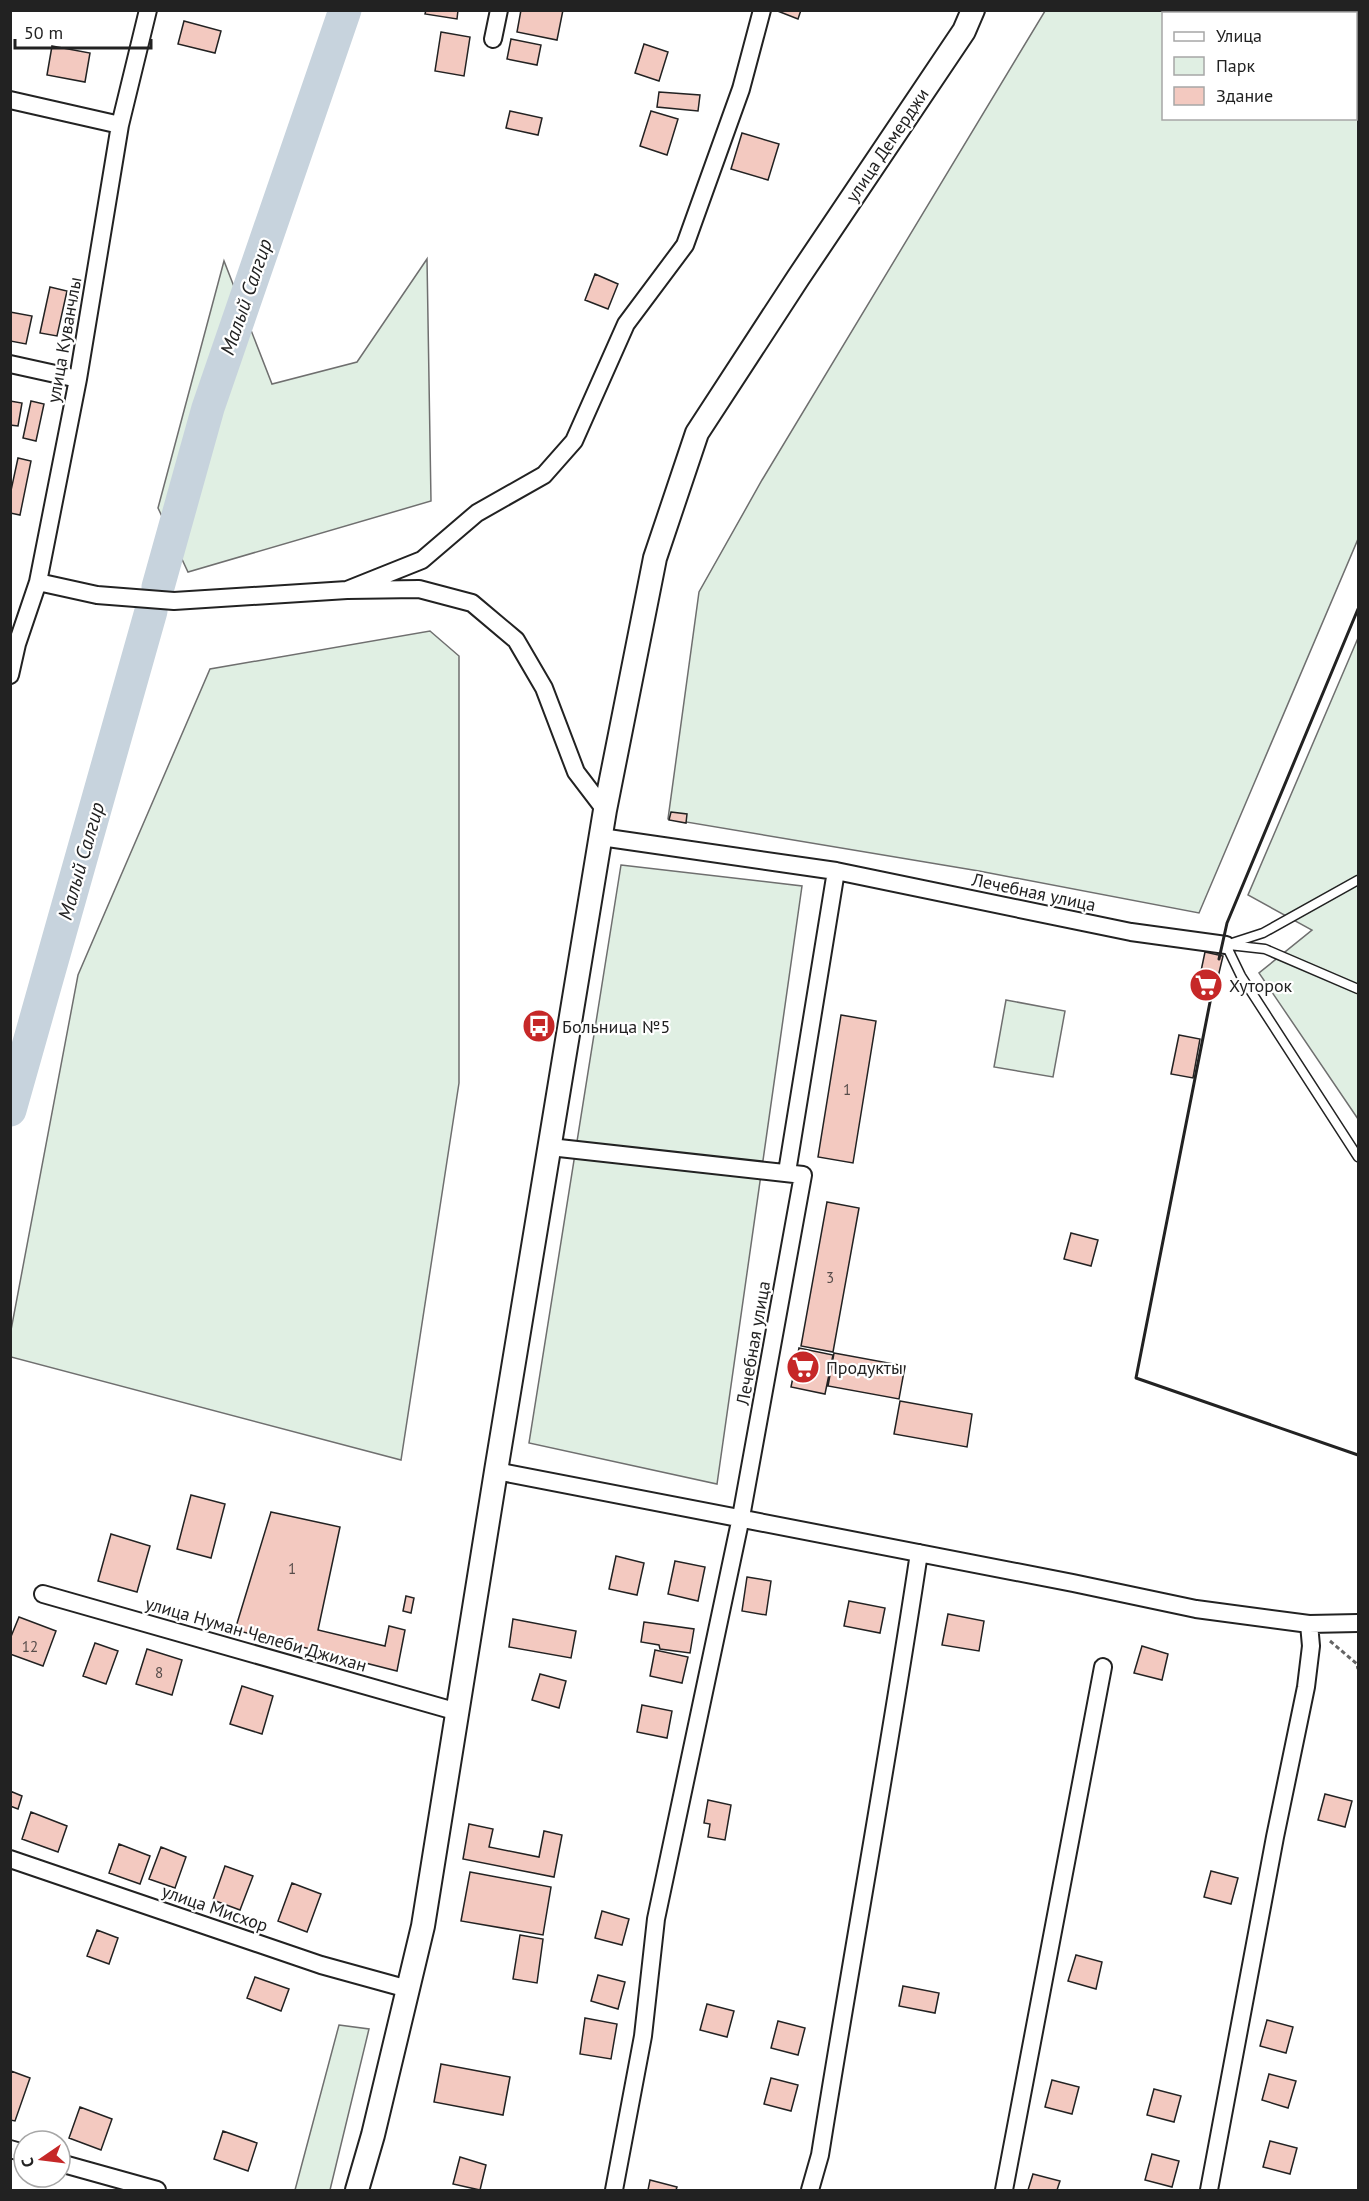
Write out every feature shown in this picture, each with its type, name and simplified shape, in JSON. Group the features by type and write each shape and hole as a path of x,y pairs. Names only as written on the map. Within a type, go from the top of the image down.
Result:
{"main road":[{"name":"улица Демерджи","path":"357,2190 373,2135 423,1926 605,810 656,558 696,433 964,31 973,10"}],"street":[{"name":"улица Куванчлы","path":"10,675 14,643 38,582 78,379 120,124 148,10"},
{"path":"493,39 499,10"},
{"path":"347,590 422,560 477,513 544,475 574,441 626,324 686,245 741,89 762,10"},
{"path":"10,100 120,124"},
{"path":"10,364 78,379"},
{"path":"38,582 97,595 174,601 347,590 419,589 472,603 516,640 544,688 576,772 605,810"},
{"name":"Лечебная улица","path":"601,837 836,871 1131,932 1226,945"},
{"name":"Лечебная улица","path":"614,2190 644,2036 656,1919 741,1517 795,1174 836,871"},
{"path":"550,1147 795,1174"},
{"path":"496,1471 919,1552 1196,1609 1309,1624 1359,1623"},
{"path":"810,2190 820,2155 872,1835 894,1721 919,1552"},
{"name":"улица Нуман Челеби Джихан","path":"43,1594 458,1712"},
{"path":"1209,2190 1275,1837 1306,1687 1311,1646 1309,1624"},
{"path":"1004,2190 1103,1667"},
{"name":"улица Мисхор","path":"10,1859 321,1965 408,1989"},
{"path":"72,2166 157,2190"}],"lane":[{"path":"1226,945 1263,933 1359,880"},
{"path":"1226,945 1265,949 1359,989"},
{"path":"1226,945 1241,976 1359,1157"}],"path":[{"path":"1309,1624 1357,1664 1359,1669"}],"green space":[{"path":"1045,11 1358,11 1358,539 1199,913 979,871 668,819 699,592 762,480"},
{"path":"427,259 431,501 188,572 158,508 224,261 272,384 357,362"},
{"path":"430,631 459,656 459,1083 401,1460 11,1357 11,1330 78,975 210,669"},
{"path":"1358,638 1358,1119 1259,973 1312,930 1248,895"},
{"path":"621,865 802,886 717,1484 529,1443"},
{"path":"1006,1000 1065,1011 1053,1077 994,1067"},
{"path":"339,2025 369,2029 330,2190 295,2190"}],"building":[{"path":"426,10 458,10 457,19 425,14"},
{"path":"521,10 563,10 557,40 517,32"},
{"path":"775,10 801,10 798,19"},
{"path":"184,21 221,31 215,53 178,44"},
{"path":"441,32 470,37 464,76 435,71"},
{"path":"511,39 541,45 537,65 507,59"},
{"path":"644,44 668,52 659,81 635,73"},
{"path":"52,46 90,53 85,82 47,75"},
{"path":"659,92 700,95 698,111 657,107"},
{"path":"510,111 542,118 538,135 506,128"},
{"path":"651,111 678,119 667,155 640,146"},
{"path":"742,133 779,144 768,180 731,169"},
{"path":"595,274 618,284 608,309 585,300"},
{"path":"50,287 67,291 57,336 40,333"},
{"path":"10,312 32,316 26,344 10,341"},
{"path":"10,401 22,403 18,426 10,425"},
{"path":"31,401 44,404 36,441 23,438"},
{"path":"18,458 31,461 20,515 10,513 10,495"},
{"path":"671,812 687,814 686,823 669,820"},
{"path":"1205,952 1223,956 1214,994 1197,990"},
{"path":"841,1015 876,1021 853,1163 818,1157"},
{"path":"1179,1035 1200,1039 1193,1078 1171,1074"},
{"path":"827,1202 859,1208 833,1352 801,1346"},
{"path":"1071,1233 1098,1240 1091,1266 1064,1259"},
{"path":"799,1348 833,1355 825,1394 791,1387"},
{"path":"834,1353 905,1366 899,1399 828,1386"},
{"path":"900,1401 972,1414 967,1447 894,1434"},
{"path":"191,1495 225,1504 211,1558 177,1549"},
{"path":"271,1512 340,1527 318,1630 385,1646 389,1626 405,1630 397,1671 235,1630"},
{"path":"111,1534 150,1546 137,1592 98,1581"},
{"path":"616,1556 644,1563 637,1595 609,1589"},
{"path":"675,1561 705,1567 698,1601 668,1594"},
{"path":"747,1577 771,1581 766,1615 742,1611"},
{"path":"406,1596 414,1598 411,1613 403,1611"},
{"path":"849,1601 885,1608 880,1633 844,1626"},
{"path":"948,1614 984,1621 979,1651 942,1645"},
{"path":"19,1617 56,1631 43,1666 10,1654 10,1639"},
{"path":"513,1619 576,1631 571,1658 509,1647"},
{"path":"644,1622 694,1629 690,1653 660,1649 659,1645 641,1642"},
{"path":"95,1643 118,1651 106,1684 83,1676"},
{"path":"1142,1646 1168,1654 1162,1680 1134,1673"},
{"path":"147,1649 182,1660 172,1695 136,1684"},
{"path":"655,1650 688,1657 682,1683 650,1676"},
{"path":"540,1674 566,1681 559,1708 532,1700"},
{"path":"242,1686 273,1696 262,1734 230,1724"},
{"path":"642,1705 672,1711 667,1738 637,1732"},
{"path":"10,1791 22,1796 18,1809 10,1806"},
{"path":"1325,1794 1352,1801 1345,1827 1318,1820"},
{"path":"708,1800 731,1805 725,1840 708,1837 710,1824 704,1823"},
{"path":"31,1812 67,1826 58,1852 22,1839"},
{"path":"469,1824 493,1829 489,1847 539,1857 544,1831 562,1835 554,1877 463,1859"},
{"path":"119,1844 150,1856 140,1884 109,1873"},
{"path":"161,1847 186,1857 175,1888 149,1879"},
{"path":"225,1866 253,1876 240,1910 213,1900"},
{"path":"1211,1871 1238,1878 1231,1904 1204,1897"},
{"path":"470,1872 551,1887 543,1935 461,1921"},
{"path":"292,1883 321,1894 307,1932 278,1921"},
{"path":"602,1911 629,1919 622,1945 595,1938"},
{"path":"97,1930 118,1938 109,1964 87,1956"},
{"path":"520,1935 543,1939 537,1983 513,1979"},
{"path":"1076,1955 1102,1962 1096,1989 1068,1981"},
{"path":"598,1975 625,1982 618,2009 591,2001"},
{"path":"255,1977 289,1989 281,2011 247,1998"},
{"path":"903,1986 939,1993 935,2013 899,2006"},
{"path":"707,2004 734,2011 727,2037 700,2030"},
{"path":"585,2018 617,2024 611,2059 580,2054"},
{"path":"1267,2020 1293,2027 1286,2053 1260,2046"},
{"path":"778,2021 805,2028 798,2055 771,2048"},
{"path":"441,2064 510,2077 503,2115 434,2102"},
{"path":"11,2071 30,2078 15,2121 10,2120"},
{"path":"1269,2074 1296,2081 1288,2108 1262,2100"},
{"path":"771,2078 798,2085 791,2111 764,2104"},
{"path":"1052,2080 1079,2087 1072,2114 1045,2107"},
{"path":"1154,2089 1181,2096 1174,2122 1147,2115"},
{"path":"80,2107 112,2119 101,2150 72,2139 72,2130"},
{"path":"223,2131 257,2143 248,2171 214,2159"},
{"path":"1270,2141 1297,2148 1290,2174 1263,2167"},
{"path":"1152,2154 1179,2161 1172,2187 1145,2180"},
{"path":"460,2157 486,2165 480,2190 453,2184"},
{"path":"1033,2174 1060,2181 1057,2190 1028,2190"},
{"path":"650,2180 677,2187 676,2190 648,2190"}],"waterway":[{"name":"Малый Салгир","path":"158,587 208,408 345,10"},
{"name":"Малый Салгир","path":"10,1110 151,611"}],"wall":[{"path":"1219,959 1227,923 1358,609"},
{"path":"1212,992 1136,1378 1358,1455"}],"place":[{"name":"Хуторок","path":"1206,985"},
{"name":"Больница №5","path":"539,1026"},
{"name":"Продукты","path":"803,1367"}]}
